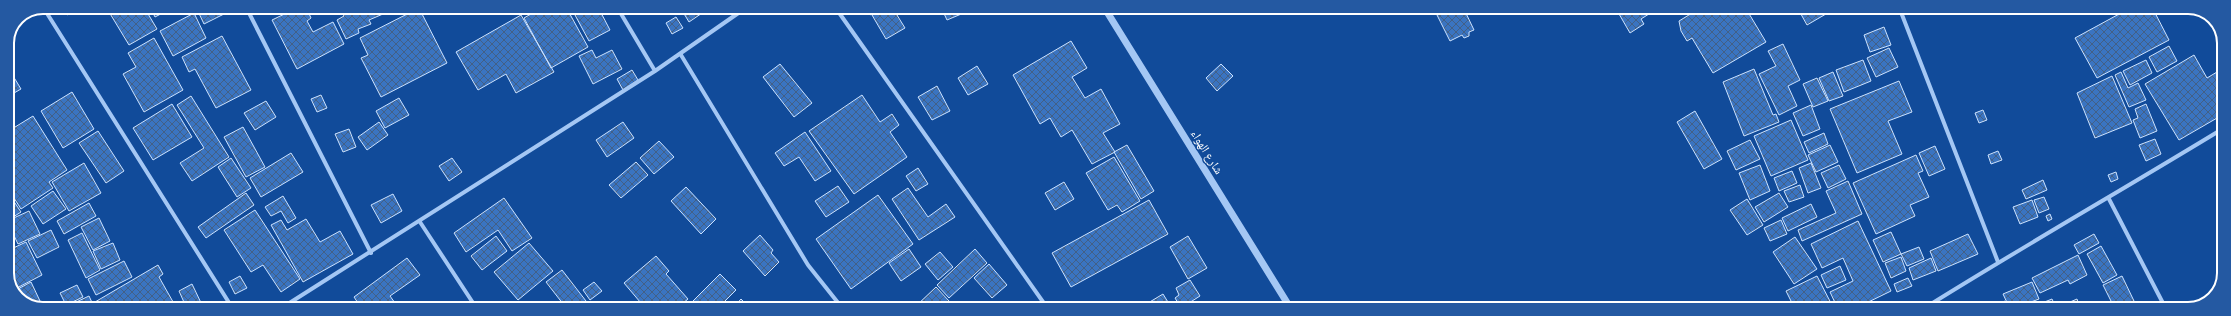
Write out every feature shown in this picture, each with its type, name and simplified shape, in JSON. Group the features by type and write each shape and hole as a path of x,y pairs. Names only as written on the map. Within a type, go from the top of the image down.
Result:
{"street":[{"path":"47,14 229,302"},
{"path":"250,14 371,253"},
{"path":"621,14 655,71"},
{"path":"291,302 420,222 681,55 737,14"},
{"path":"841,14 1043,302"},
{"name":"شارع الهواء","path":"1108,14 1287,302"},
{"path":"1902,14 1998,262"},
{"path":"681,55 808,265 837,302"},
{"path":"1934,302 1998,262 2109,199 2217,132"},
{"path":"2109,199 2162,302"},
{"path":"420,222 472,302"}],"building":[{"path":"110,14 148,14 157,29 129,45"},
{"path":"154,14 161,14 155,17"},
{"path":"194,14 206,38 173,56 160,31"},
{"path":"199,14 224,14 204,24"},
{"path":"284,14 309,14 311,18 307,21 313,32 333,22 344,44 297,69 272,20"},
{"path":"343,14 383,14 369,20 371,24 358,29 359,33 346,39 337,20 344,16"},
{"path":"407,14 422,14 447,63 381,97 361,58 368,55 360,38"},
{"path":"531,14 570,14 588,47 551,68 524,18"},
{"path":"602,14 610,30 589,41 575,15"},
{"path":"684,14 701,14 689,22"},
{"path":"896,14 905,28 886,39 872,15"},
{"path":"944,14 961,14 947,20"},
{"path":"1436,14 1466,14 1474,30 1469,32 1469,36 1464,38 1462,35 1450,41"},
{"path":"1619,14 1649,14 1641,19 1644,24 1630,33"},
{"path":"1690,14 1749,14 1766,42 1713,73 1692,38 1687,41 1681,31 1679,21"},
{"path":"1801,14 1826,14 1807,25"},
{"path":"2119,14 2156,14 2169,40 2097,78 2075,38"},
{"path":"521,15 554,72 516,93 506,74 478,90 456,52"},
{"path":"676,17 683,28 672,34 666,23"},
{"path":"1884,27 1891,45 1870,52 1864,35"},
{"path":"222,36 251,90 216,108 195,69 189,72 182,57"},
{"path":"154,38 183,90 144,112 123,74 136,67 128,53"},
{"path":"1071,41 1087,68 1072,77 1085,98 1101,89 1120,124 1103,133 1115,152 1092,164 1072,130 1061,137 1050,118 1040,124 1013,75"},
{"path":"1783,44 1800,80 1788,86 1797,106 1779,115 1759,74 1776,66 1768,51"},
{"path":"2169,46 2177,61 2157,72 2149,57"},
{"path":"1889,48 1898,67 1876,77 1867,58"},
{"path":"592,50 596,58 612,50 622,69 593,84 579,56"},
{"path":"2194,55 2207,78 2217,72 2217,118 2179,140 2145,84"},
{"path":"1863,60 1871,81 1844,92 1836,70"},
{"path":"2146,60 2152,73 2130,85 2123,71"},
{"path":"780,64 812,103 794,117 763,77"},
{"path":"1221,64 1233,76 1217,91 1206,78"},
{"path":"977,66 988,84 968,95 958,78"},
{"path":"1754,69 1773,115 1776,114 1779,122 1744,136 1723,82"},
{"path":"632,70 638,80 623,90 617,79"},
{"path":"1833,72 1843,96 1829,101 1819,78"},
{"path":"2121,72 2128,88 2138,83 2146,100 2129,107 2115,75"},
{"path":"2112,76 2132,123 2095,138 2077,93"},
{"path":"14,78 21,89 14,93"},
{"path":"1817,78 1828,101 1813,107 1803,84"},
{"path":"1899,81 1912,112 1888,121 1902,154 1857,173 1830,109"},
{"path":"937,86 950,111 932,120 918,97"},
{"path":"72,92 94,129 63,148 41,111"},
{"path":"321,95 327,108 317,112 311,99"},
{"path":"862,95 880,122 892,114 899,125 890,132 907,157 854,194 809,131"},
{"path":"191,96 229,157 192,181 180,163 204,148 177,105"},
{"path":"399,98 409,115 385,128 376,111"},
{"path":"266,101 276,117 255,130 244,113"},
{"path":"172,104 192,137 153,160 133,128"},
{"path":"2146,104 2157,131 2140,138 2133,120 2138,118 2135,109"},
{"path":"1811,105 1820,129 1803,136 1793,113"},
{"path":"1983,110 1987,120 1979,123 1975,113"},
{"path":"1695,111 1722,159 1704,169 1677,122"},
{"path":"33,116 67,170 49,182 53,188 21,209 14,198 14,128"},
{"path":"1791,120 1808,160 1771,176 1754,136"},
{"path":"379,122 388,135 367,150 358,137"},
{"path":"623,122 634,138 607,157 596,140"},
{"path":"243,127 265,167 246,177 224,137"},
{"path":"349,129 356,147 343,152 335,134"},
{"path":"98,131 124,171 106,183 79,143"},
{"path":"805,132 831,171 815,181 799,157 784,166 775,153"},
{"path":"1824,133 1828,144 1809,153 1804,142"},
{"path":"2155,139 2161,154 2146,161 2139,145"},
{"path":"1750,140 1760,159 1736,170 1727,151"},
{"path":"659,141 674,157 654,174 640,158"},
{"path":"1127,145 1154,191 1141,199 1114,152"},
{"path":"1830,145 1838,162 1816,172 1808,155"},
{"path":"1935,146 1945,169 1929,176 1919,153"},
{"path":"1998,151 2002,160 1991,164 1988,155"},
{"path":"291,153 303,172 261,197 250,178"},
{"path":"1916,155 1923,171 1918,173 1929,197 1910,205 1915,216 1876,234 1853,183"},
{"path":"1114,157 1140,201 1122,212 1117,205 1108,210 1086,173"},
{"path":"231,158 251,188 237,197 218,167"},
{"path":"452,158 462,172 449,181 439,166"},
{"path":"636,162 648,175 621,198 609,185"},
{"path":"84,163 101,193 69,211 52,182"},
{"path":"1811,163 1821,188 1808,193 1799,168"},
{"path":"1760,165 1770,191 1750,200 1739,173"},
{"path":"1839,165 1846,179 1828,188 1821,173"},
{"path":"918,168 928,184 916,191 906,176"},
{"path":"1792,171 1797,183 1779,191 1774,178"},
{"path":"2116,172 2118,179 2111,182 2108,175"},
{"path":"2043,180 2047,190 2026,199 2022,190"},
{"path":"1848,181 1862,214 1802,241 1798,230 1836,213 1826,191"},
{"path":"1064,182 1074,199 1055,210 1045,193"},
{"path":"1800,185 1804,197 1789,202 1784,191"},
{"path":"838,186 849,202 826,217 815,201"},
{"path":"686,187 716,219 701,234 671,201"},
{"path":"908,188 928,217 946,204 955,217 919,240 892,199"},
{"path":"53,191 66,209 43,224 31,206"},
{"path":"246,193 254,205 206,238 198,227"},
{"path":"1779,193 1788,207 1764,222 1755,207"},
{"path":"393,194 402,211 381,223 371,205"},
{"path":"878,195 913,244 851,289 816,239"},
{"path":"283,196 296,218 288,223 281,211 271,216 265,207"},
{"path":"2044,197 2049,209 2039,213 2034,200"},
{"path":"504,198 532,238 512,251 498,230 466,252 454,233"},
{"path":"1747,199 1763,225 1747,235 1730,210"},
{"path":"1149,200 1168,234 1071,287 1052,253"},
{"path":"2032,200 2038,217 2020,224 2013,207"},
{"path":"14,202 21,212 14,216"},
{"path":"89,203 96,216 64,234 57,221"},
{"path":"1811,204 1817,217 1788,231 1782,218"},
{"path":"255,210 300,279 281,292 263,265 251,272 224,230"},
{"path":"29,211 40,234 18,244 14,236 14,218"},
{"path":"2050,214 2052,219 2048,221 2046,216"},
{"path":"99,218 110,241 93,250 81,227"},
{"path":"306,219 320,242 340,231 353,254 303,282 271,225 281,220 287,230"},
{"path":"1781,220 1787,234 1770,241 1764,228"},
{"path":"1858,221 1891,291 1868,302 1835,302 1830,292 1853,281 1843,258 1822,268 1811,244"},
{"path":"51,230 59,247 37,258 28,241"},
{"path":"1891,232 1901,254 1883,262 1873,240"},
{"path":"82,233 100,270 86,278 68,240"},
{"path":"1968,234 1978,254 1938,271 1930,251"},
{"path":"2094,234 2099,243 2079,254 2074,245"},
{"path":"760,235 773,250 771,253 779,262 765,276 743,251"},
{"path":"496,236 507,251 482,270 471,256"},
{"path":"1188,236 1207,268 1188,279 1170,247"},
{"path":"1795,237 1817,269 1794,284 1773,252"},
{"path":"26,242 42,275 18,287 14,275 14,248"},
{"path":"113,243 120,260 101,269 93,251"},
{"path":"529,243 553,271 518,300 494,272"},
{"path":"2101,246 2117,275 2103,283 2087,254"},
{"path":"1919,247 1924,259 1907,266 1901,254"},
{"path":"909,249 921,267 901,281 889,263"},
{"path":"975,249 987,263 949,298 937,285"},
{"path":"940,252 953,267 938,280 925,264"},
{"path":"2078,255 2087,275 2070,284 2068,280 2040,293 2032,278"},
{"path":"656,256 669,271 666,274 688,299 684,302 640,302 624,283"},
{"path":"1901,257 1906,271 1891,278 1885,263"},
{"path":"407,258 420,275 390,296 394,302 357,302 354,297"},
{"path":"1931,258 1936,271 1913,280 1909,268"},
{"path":"124,261 132,277 96,295 88,279"},
{"path":"989,264 1007,285 992,298 974,278"},
{"path":"158,265 163,274 159,277 173,302 95,302"},
{"path":"1840,266 1846,280 1827,288 1821,275"},
{"path":"562,270 586,301 562,302 546,282"},
{"path":"720,274 736,290 724,302 692,302"},
{"path":"240,276 247,288 235,294 229,282"},
{"path":"1817,276 1830,302 1792,302 1786,291"},
{"path":"2122,276 2134,301 2112,302 2103,285"},
{"path":"1908,278 1912,286 1897,292 1894,284"},
{"path":"1190,280 1200,296 1190,302 1177,302 1175,298 1179,295 1176,288"},
{"path":"31,282 40,301 30,299 25,296 19,289"},
{"path":"594,282 602,291 590,300 583,290"},
{"path":"2032,282 2039,299 2031,302 2007,302 2003,294"},
{"path":"192,284 201,302 184,302 179,291"},
{"path":"77,285 83,297 72,302 64,302 60,293"},
{"path":"936,287 949,301 948,302 920,302"},
{"path":"1163,294 1168,302 1150,302"},
{"path":"89,296 92,302 76,302"},
{"path":"2052,299 2053,302 2044,302"},
{"path":"2077,299 2078,302 2070,302"}]}
